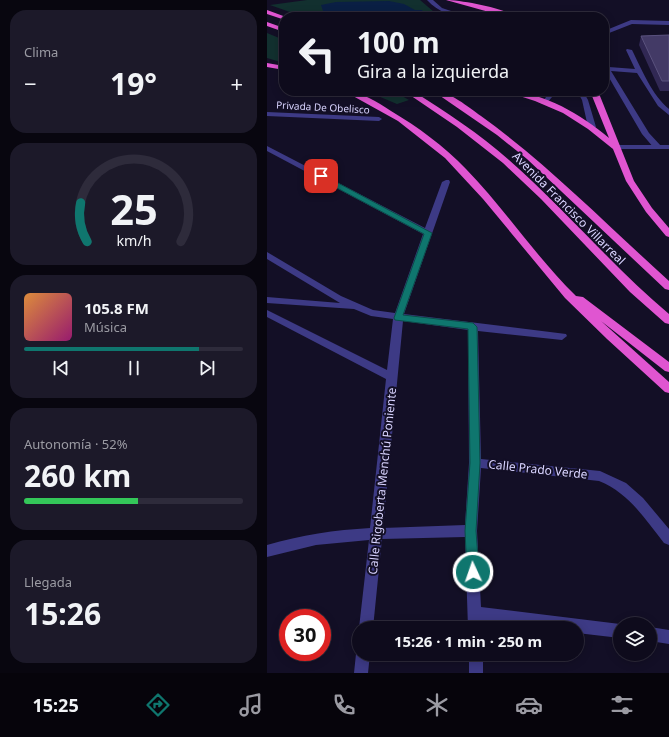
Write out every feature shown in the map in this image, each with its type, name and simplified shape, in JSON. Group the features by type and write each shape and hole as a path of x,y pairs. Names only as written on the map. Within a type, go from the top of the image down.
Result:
{"highway":[{"path":"449,0 497,12"},
{"path":"267,12 279,16"},
{"path":"267,24 279,28"},
{"path":"267,65 279,67"},
{"path":"357,96 393,115 421,134 447,156 480,189 555,280 589,317 669,389"},
{"name":"Avenida Francisco Villarreal","path":"415,96 460,125 506,161 544,196 635,290 669,320"},
{"name":"Avenida Francisco Villarreal","path":"446,96 465,107 541,165 669,287"},
{"path":"525,96 545,102 577,117 592,127 615,147"},
{"path":"596,96 615,147 630,181 649,210 669,234"},
{"path":"555,280 669,368"}],"street":[{"path":"430,0 441,9 450,12"},
{"path":"609,31 631,22 669,23"},
{"path":"629,50 639,71 660,105 669,113"},
{"path":"609,66 639,71"},
{"path":"609,71 646,134 657,146"},
{"path":"545,102 550,96"},
{"path":"583,96 592,127"},
{"name":"Privada De Obelisco","path":"267,114 379,120"},
{"path":"615,147 669,147"},
{"path":"267,148 428,233"},
{"path":"392,377 398,318 447,182"},
{"path":"268,257 355,307 371,313 398,318 562,336"},
{"path":"267,300 355,307"},
{"name":"Calle Rigoberta Menchú Poniente","path":"267,313 392,377 377,535 367,621"},
{"path":"473,327 475,463 471,531 475,621"},
{"name":"Calle Prado Verde","path":"475,463 600,476 615,480 627,489 669,539"},
{"path":"267,551 325,537 471,531"},
{"path":"474,613 613,630"},
{"path":"657,635 669,636"},
{"path":"361,673 362,661"},
{"path":"475,661 476,673"}],"green space":[{"path":"307,0 420,0 434,12 290,12 270,5"},
{"path":"267,33 279,38 279,62 267,58"},
{"path":"378,96 402,96 409,100 397,104"}],"water":[{"path":"389,1 404,4 415,10 422,10 423,12 323,12 321,5 336,2"}],"building":[{"path":"669,35 669,81 662,81 641,36"}],"route":[{"path":"321,176 428,233 398,318 473,327 475,463 471,531 473,572"}]}
